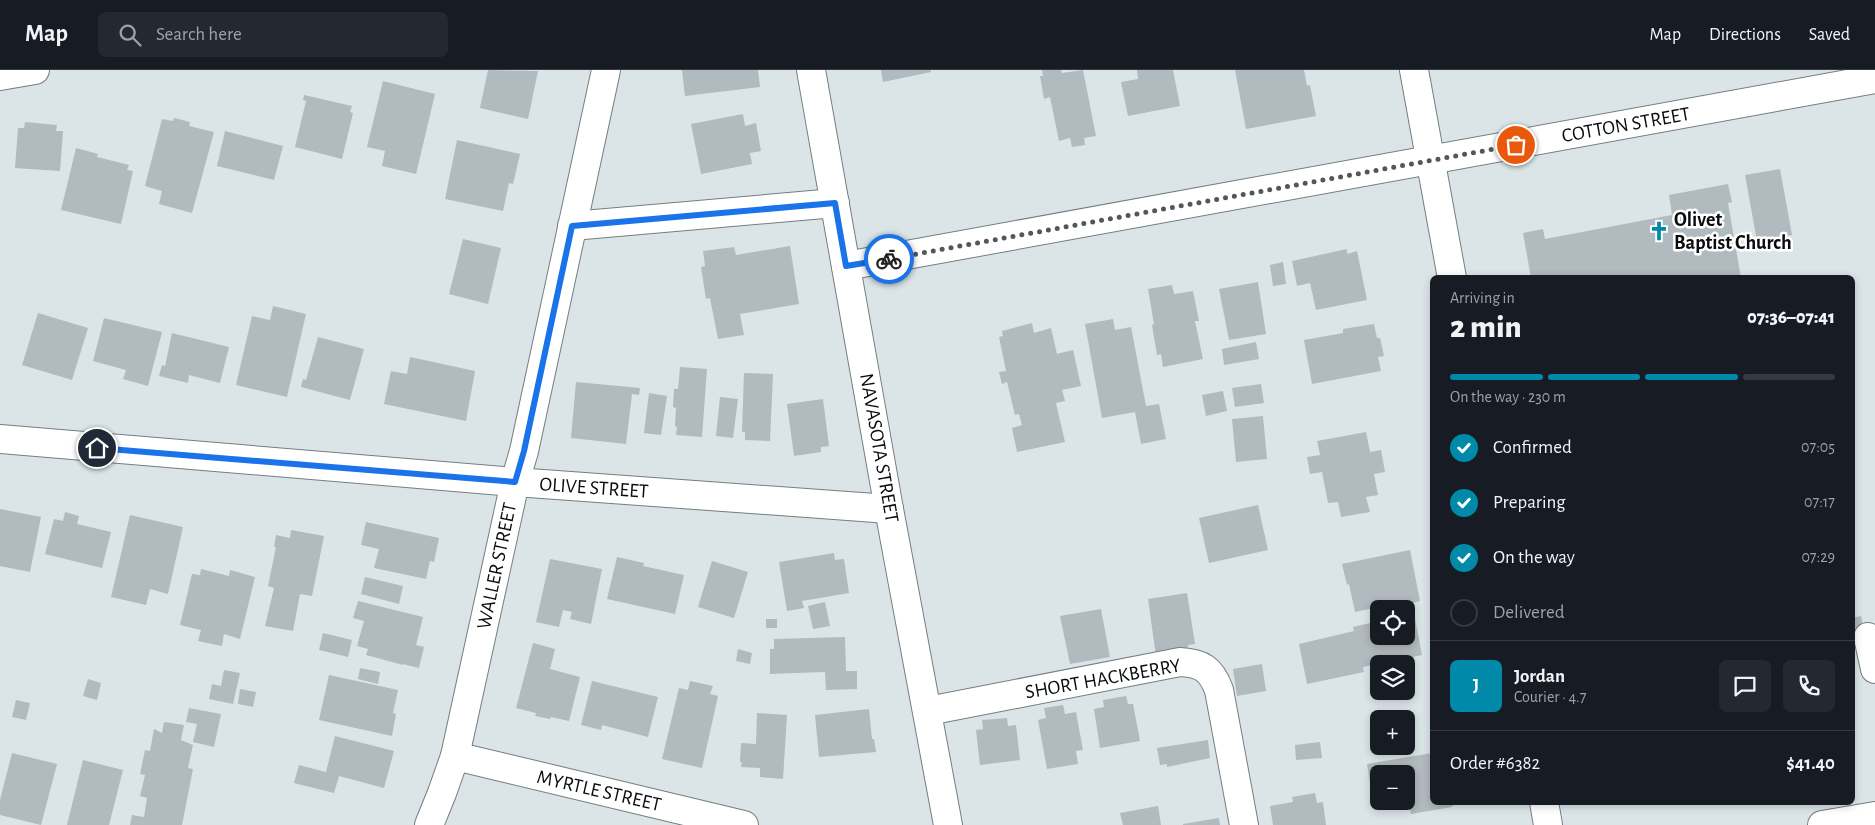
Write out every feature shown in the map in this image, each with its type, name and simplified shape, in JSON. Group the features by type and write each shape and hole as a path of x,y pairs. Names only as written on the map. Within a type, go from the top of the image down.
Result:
{"street":[{"path":"0,76 35,70"},
{"name":"WALLER STREET","path":"429,825 455,756 515,482 524,451 606,70"},
{"name":"NAVASOTA STREET","path":"811,70 889,509 948,825"},
{"path":"1414,70 1451,275"},
{"name":"COTTON STREET","path":"846,266 1875,80"},
{"path":"572,226 835,203"},
{"name":"OLIVE STREET","path":"0,439 515,482 889,509"},
{"path":"1868,637 1875,670"},
{"name":"SHORT HACKBERRY","path":"928,711 1180,662 1193,663 1205,668 1214,677 1219,690 1244,825"},
{"name":"MYRTLE STREET","path":"455,756 744,825"},
{"path":"1545,805 1548,825"},
{"path":"1822,825 1875,816"}],"building":[{"path":"488,70 538,71 528,119 480,108"},
{"path":"682,70 758,70 760,87 685,96"},
{"path":"881,70 931,70 931,72 883,82"},
{"path":"1042,70 1061,70 1062,73 1083,70 1096,136 1084,138 1085,145 1072,147 1070,138 1059,141 1050,97 1044,99 1040,76 1043,76"},
{"path":"1137,70 1173,70 1180,106 1128,116 1121,82 1138,79"},
{"path":"1235,70 1304,70 1307,86 1310,85 1316,116 1246,129"},
{"path":"383,81 435,94 416,174 382,166 385,151 367,147"},
{"path":"304,95 352,106 350,112 353,113 342,159 295,147 306,101 303,100"},
{"path":"743,114 745,126 756,123 761,151 750,153 752,164 701,174 691,124"},
{"path":"174,118 190,122 189,126 214,132 192,213 159,204 162,191 145,186 162,119 173,121"},
{"path":"25,122 57,125 56,131 63,131 60,171 15,168 18,128 24,128"},
{"path":"225,131 283,146 274,180 217,166"},
{"path":"457,140 520,154 513,184 509,183 503,211 445,199"},
{"path":"76,148 98,154 97,157 129,165 127,170 133,171 121,224 61,210"},
{"path":"1780,169 1792,235 1757,241 1745,175"},
{"name":"Olivet Baptist Church","path":"1728,184 1732,202 1728,203 1740,275 1530,275 1523,233 1543,229 1545,239 1672,215 1669,195"},
{"path":"463,239 501,248 488,304 449,294"},
{"path":"790,246 799,304 740,314 744,335 718,339 710,298 706,299 701,267 705,266 703,251 734,247 736,255"},
{"path":"1347,249 1347,254 1357,251 1367,300 1316,310 1310,283 1297,286 1292,261"},
{"path":"1283,262 1286,284 1273,286 1270,265"},
{"path":"1258,282 1266,334 1229,340 1219,289"},
{"path":"1172,285 1174,294 1193,291 1199,321 1195,321 1203,359 1163,367 1161,354 1157,355 1148,289"},
{"path":"273,306 306,314 287,397 236,385 252,316 270,320"},
{"path":"38,313 88,328 72,380 22,365"},
{"path":"104,318 162,332 148,386 123,379 126,370 93,361"},
{"path":"1113,319 1115,330 1131,327 1146,406 1159,404 1166,439 1141,444 1135,412 1102,418 1085,324"},
{"path":"1032,323 1034,333 1051,328 1057,354 1073,350 1081,386 1062,390 1065,401 1056,403 1065,442 1017,452 1012,428 1022,425 1019,414 1015,415 1007,382 1002,384 999,372 1006,371 999,337 1003,336 1002,331"},
{"path":"1374,324 1377,338 1380,338 1384,356 1378,357 1381,371 1312,384 1304,340 1343,333 1343,329"},
{"path":"172,333 229,347 220,383 189,375 188,383 159,376 162,365 165,366"},
{"path":"318,337 364,349 350,400 301,387 303,379 306,380"},
{"path":"1256,342 1259,359 1224,365 1222,349"},
{"path":"410,357 475,371 466,421 384,404 391,371 407,374"},
{"path":"680,367 707,369 702,437 676,435 676,408 673,407 674,389 678,389"},
{"path":"744,373 773,374 770,441 745,440 745,432 742,432"},
{"path":"576,382 640,388 639,395 632,394 626,444 571,438"},
{"path":"1261,384 1264,403 1235,407 1232,388"},
{"path":"1223,391 1227,411 1206,416 1202,395"},
{"path":"649,393 667,396 661,435 644,433"},
{"path":"720,397 738,399 733,438 716,436"},
{"path":"823,399 829,446 821,447 821,452 794,456 787,404"},
{"path":"1263,416 1267,459 1236,462 1232,419"},
{"path":"1366,432 1370,452 1381,450 1385,472 1374,474 1378,495 1366,497 1370,512 1341,517 1338,502 1328,503 1322,472 1310,474 1307,457 1320,455 1317,441"},
{"path":"1258,505 1268,550 1209,563 1199,518"},
{"path":"0,509 41,517 30,572 0,566"},
{"path":"65,512 79,516 77,524 111,532 102,568 45,554 54,519 63,521"},
{"path":"130,515 183,527 168,594 150,589 146,605 111,597"},
{"path":"366,522 439,538 434,562 430,561 426,579 374,568 379,549 361,545"},
{"path":"291,530 324,536 312,596 300,594 293,631 265,626 274,588 268,586 276,547 274,547 276,535 290,538"},
{"path":"1410,550 1420,601 1370,600 1370,609 1355,612 1349,584 1347,585 1342,564"},
{"path":"834,553 835,560 844,559 849,593 802,601 804,608 787,611 779,562"},
{"path":"617,557 644,563 643,566 684,575 675,614 607,599"},
{"path":"550,559 602,569 591,624 570,619 572,612 563,610 559,627 536,622"},
{"path":"712,561 748,572 734,618 698,607"},
{"path":"201,569 229,576 230,570 255,577 240,639 224,634 222,646 198,641 201,630 180,625 192,574 200,575"},
{"path":"365,577 403,586 399,604 361,594"},
{"path":"1187,593 1195,644 1188,645 1188,651 1156,656 1148,599"},
{"path":"358,601 423,617 416,645 424,647 419,668 366,655 368,649 357,646 364,621 353,618"},
{"path":"825,602 830,626 813,629 808,606"},
{"path":"1101,609 1110,657 1070,664 1060,616"},
{"path":"1861,616 1864,630 1855,632 1855,617"},
{"path":"766,619 777,619 777,628 766,628"},
{"path":"1415,619 1422,655 1370,655 1370,666 1363,667 1364,672 1307,684 1299,644 1354,631 1353,627 1370,623 1370,645 1415,645"},
{"path":"323,633 352,640 348,657 319,650"},
{"path":"845,637 846,671 857,671 857,689 826,690 825,672 770,674 770,649 774,649 774,639"},
{"path":"533,643 555,649 550,669 580,677 569,721 535,716 536,713 516,708"},
{"path":"738,649 752,653 750,664 736,661"},
{"path":"1262,664 1266,691 1237,696 1233,669"},
{"path":"360,668 380,672 378,684 358,679"},
{"path":"224,670 240,673 233,704 209,699 212,684 221,686"},
{"path":"329,675 398,690 393,713 396,714 392,736 319,720"},
{"path":"88,679 101,683 97,700 83,696"},
{"path":"592,681 658,697 648,737 602,725 601,730 581,725"},
{"path":"690,681 713,686 710,694 718,696 702,768 662,759 679,688 688,690"},
{"path":"240,689 256,692 253,707 238,704"},
{"path":"1126,696 1128,704 1133,704 1140,741 1100,748 1094,709 1104,707 1103,700"},
{"path":"16,700 30,703 26,720 12,717"},
{"path":"1063,705 1065,714 1076,712 1083,750 1076,751 1078,764 1047,769 1038,720 1046,718 1044,708"},
{"path":"189,708 221,714 214,747 193,742 197,724 186,722"},
{"path":"869,709 872,739 874,739 876,752 819,757 815,715"},
{"path":"757,713 787,715 783,779 760,777 760,768 741,767 741,743 756,744"},
{"path":"1007,718 1008,726 1016,725 1020,760 980,765 976,730 983,729 982,720"},
{"path":"164,722 184,725 181,740 193,745 188,768 193,769 182,825 130,825 132,815 144,817 147,798 140,796 145,775 140,774 145,750 150,751 154,729 162,733"},
{"path":"335,736 394,751 384,788 339,776 334,793 294,783 299,765 326,772"},
{"path":"1208,740 1210,758 1167,767 1167,764 1160,765 1157,748"},
{"path":"1320,742 1322,758 1296,760 1295,745"},
{"path":"12,753 57,764 41,825 0,815 0,800"},
{"path":"1430,753 1430,805 1453,805 1452,807 1411,814 1410,810 1415,810 1415,765 1370,765 1370,783 1367,764"},
{"path":"83,760 123,770 109,825 67,825"},
{"path":"1315,793 1317,803 1323,802 1326,825 1273,825 1270,806 1293,802 1292,797"},
{"path":"1158,806 1161,825 1123,825 1120,813"},
{"path":"1219,818 1220,825 1183,825 1183,824"}],"way so far":[{"path":"889,259 1516,145"}],"place":[{"name":"Olivet Baptist Church","path":"1659,231"}],"route":[{"path":"97,448 515,482 524,451 572,226 835,203 846,266 889,259"}]}
